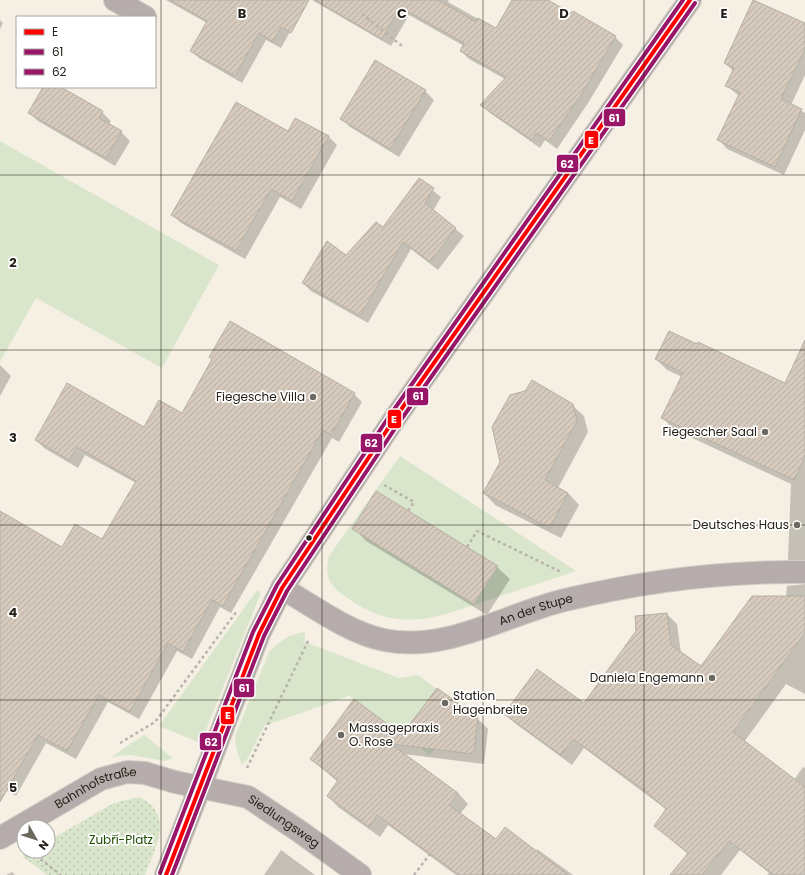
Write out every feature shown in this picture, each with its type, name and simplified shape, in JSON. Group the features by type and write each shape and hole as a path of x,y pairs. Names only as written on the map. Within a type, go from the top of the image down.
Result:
{"street":[{"path":"115,0 143,16"},
{"path":"166,875 259,634 282,588 360,471 690,0"},
{"name":"An der Stupe","path":"282,588 366,635 384,640 423,642 445,638 563,600 647,583 743,573 805,572"},
{"name":"Bahnhofstraße","path":"0,838 101,779 127,772 145,774 199,787"},
{"name":"Siedlungsweg","path":"199,787 235,793 248,797 299,831 360,875"}],"path":[{"path":"362,14 402,46"},
{"path":"360,471 414,502 408,511"},
{"path":"467,547 477,531 603,592"},
{"path":"101,779 102,754 155,722 240,607"},
{"path":"235,793 322,611"},
{"path":"414,875 430,854"},
{"path":"40,859 61,875"}],"green space":[{"path":"0,141 219,265 162,368 36,298 0,362"},
{"path":"400,456 576,571 451,612 417,620 383,616 365,609 346,597 335,588 329,580 327,569 329,556"},
{"path":"257,590 261,593 204,735 198,742 159,726"},
{"path":"305,632 305,642 399,678 418,675 465,710 430,755 349,696 264,726 248,758 242,765 236,748 235,736 269,652 285,639 294,634"},
{"path":"144,735 173,758 165,761 130,755 111,757"},
{"name":"Zubří-Platz","path":"139,797 150,804 157,812 160,822 160,832 154,853 145,875 47,875 26,859 56,859 56,836 114,803"}],"building":[{"path":"170,0 309,0 291,33 281,27 273,42 259,33 235,76 190,51 207,21"},
{"path":"315,0 438,0 476,22 478,18 496,28 512,0 548,0 571,13 573,11 616,36 581,95 549,141 536,133 532,140 480,105 506,77 460,51 464,43 400,7 382,39"},
{"path":"753,0 805,23 805,49 781,99 802,109 775,167 717,140 740,92 725,86 734,68 724,63"},
{"path":"375,60 426,90 390,149 340,119"},
{"path":"42,88 63,88 103,111 99,118 122,131 106,158 28,113"},
{"path":"236,102 288,131 295,118 329,136 292,201 271,189 236,251 171,215"},
{"path":"419,178 434,188 425,203 456,228 430,262 403,242 360,316 302,283 327,241 346,255 376,222 383,227"},
{"path":"230,321 355,393 331,435 323,430 223,606 212,600 183,652 168,643 130,712 99,695 67,751 38,735 0,802 0,511 62,547 75,524 102,539 136,481 77,447 69,460 35,440 67,383 144,427 159,400 182,413 212,359 209,357"},
{"path":"669,331 697,344 698,342 785,383 805,340 805,456 794,480 661,418 683,373 655,359"},
{"path":"532,380 573,404 577,421 545,480 568,493 550,528 483,493 500,462 492,427 510,395 525,391"},
{"path":"376,491 498,566 474,604 352,529"},
{"path":"752,596 805,596 805,633 733,732 805,787 805,875 774,875 729,841 702,875 670,875 688,853 654,826 666,809 647,792 573,739 561,755 504,714 537,669 584,703 636,631 635,616 667,613 671,645 701,666"},
{"path":"437,688 478,717 474,754 391,744 458,793 449,805 496,839 505,827 568,875 459,875 377,815 369,827 327,796 338,780 310,759 354,699 402,735"}],"transit line":[{"name":"62","path":"160,873 253,632 277,585 388,418 683,0"},
{"name":"E","path":"166,875 259,634 282,588 393,421 690,0"},
{"name":"61","path":"172,875 264,636 287,591 398,424 695,3"}],"place":[{"name":"Fiegesche Villa","path":"313,397"},
{"name":"Fiegescher Saal","path":"765,432"},
{"name":"Deutsches Haus","path":"797,525"},
{"name":"Daniela Engemann","path":"712,678"},
{"name":"Station Hagenbreite","path":"445,703"},
{"name":"Massagepraxis O. Rose","path":"341,735"}]}
